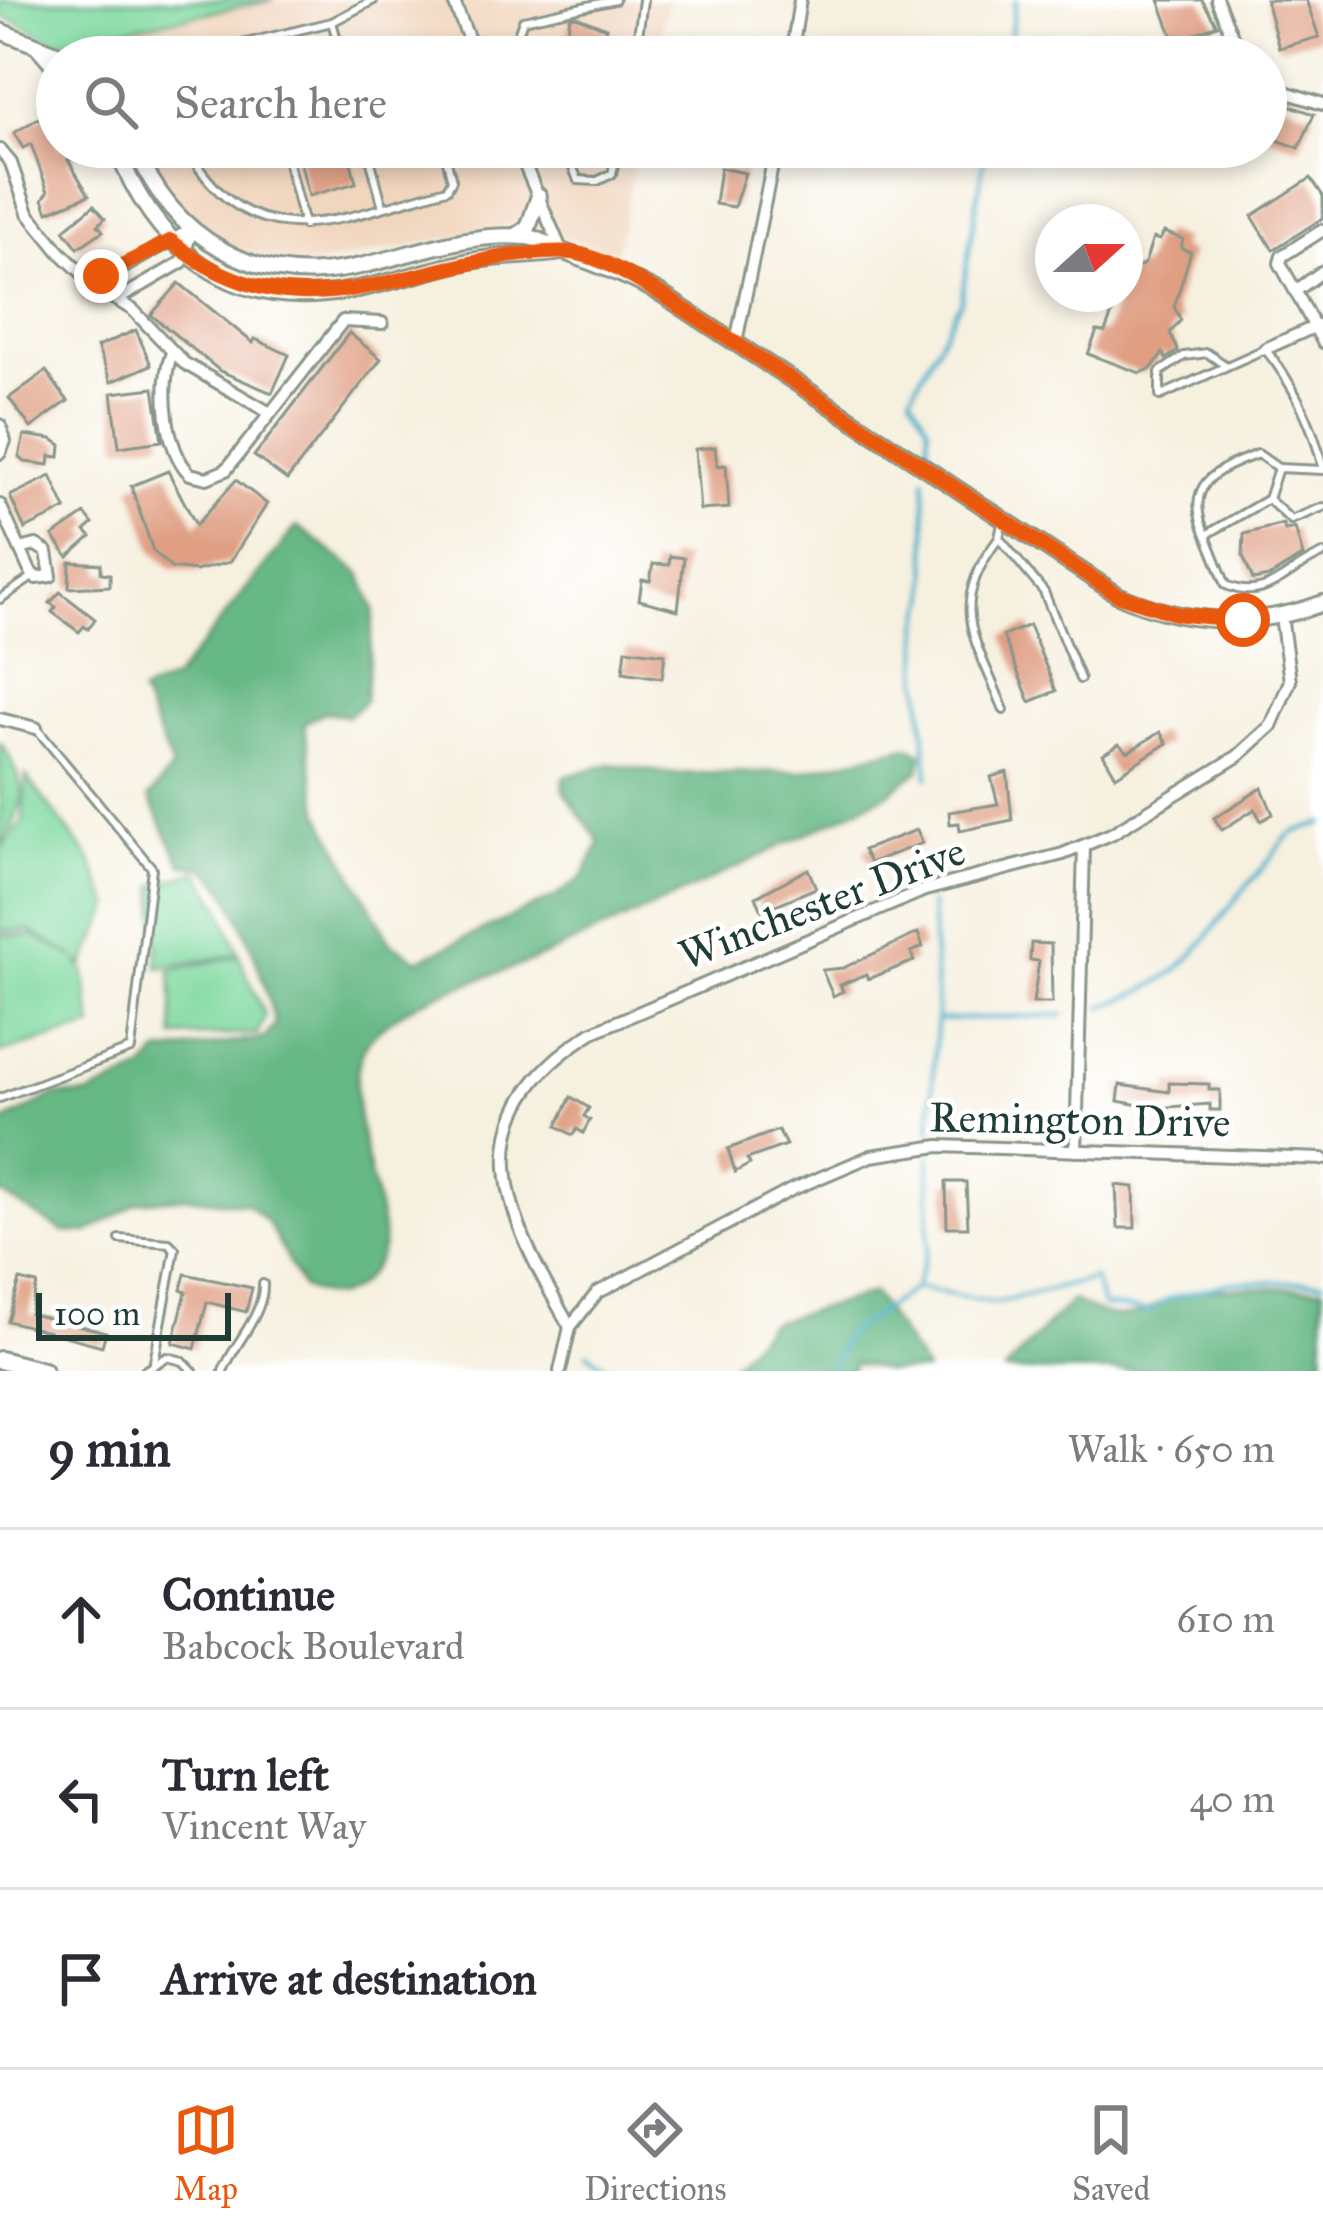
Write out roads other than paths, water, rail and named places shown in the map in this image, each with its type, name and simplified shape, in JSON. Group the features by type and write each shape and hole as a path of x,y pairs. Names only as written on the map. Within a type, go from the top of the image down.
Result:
{"main road":[{"path":"0,1360 43,1371"}],"street":[{"path":"453,0 468,36"},
{"path":"794,36 800,0"},
{"path":"1217,0 1232,36"},
{"path":"0,31 36,46"},
{"path":"1287,93 1323,104"},
{"path":"0,150 34,223 94,284 172,353 271,413"},
{"path":"125,168 142,209 171,241 252,287 313,296 490,257 562,251"},
{"path":"146,168 161,198 192,230 259,267 306,276 513,237 541,240 614,268 736,342 1105,587 1145,606 1206,619 1281,616 1323,603"},
{"path":"526,168 562,251"},
{"path":"736,342 772,168"},
{"path":"513,237 528,227 539,196"},
{"path":"94,284 108,272 192,230"},
{"path":"117,300 164,275 187,254 192,230"},
{"path":"1323,230 1282,256 1280,263 1320,325 1323,342"},
{"path":"1297,290 1323,271"},
{"path":"172,353 165,382 176,452 190,474 207,478 226,470 343,322 382,322"},
{"path":"1265,349 1320,325"},
{"path":"0,425 4,441 0,453"},
{"path":"0,505 20,549 34,576 51,576 52,559 36,545 20,549"},
{"name":"Winchester Drive","path":"570,1327 527,1251 505,1184 513,1122 532,1086 558,1055 593,1032 925,890 1084,847 1238,756 1265,734 1289,690 1281,616"},
{"path":"0,719 36,728"},
{"path":"1076,1151 1084,847"},
{"name":"Remington Drive","path":"570,1327 597,1293 856,1161 939,1146 1323,1159"},
{"path":"560,1371 570,1327"}],"lane":[{"path":"277,36 332,22 374,0"},
{"path":"517,36 523,20 615,0"},
{"path":"638,36 643,0"},
{"path":"332,22 336,36"},
{"path":"200,168 248,213 282,226 304,226 451,187 447,168"},
{"path":"289,168 304,226"},
{"path":"372,168 382,206"},
{"path":"573,168 578,180 598,181 612,174 613,168"},
{"path":"149,255 164,275"},
{"path":"1226,365 1207,353 1184,356 1160,372 1160,396 1265,349 1281,368 1317,444 1323,470 1278,468 1258,454 1204,483 1196,499 1206,535 1232,589 1280,585 1323,554"},
{"path":"1206,535 1268,499 1278,468"},
{"path":"1268,499 1292,520 1323,507"},
{"path":"1002,520 999,538 973,574 968,604 971,627 1004,710"},
{"path":"999,538 1054,610 1080,679"},
{"path":"0,599 34,576"},
{"path":"0,1098 131,1049 152,868 36,728"},
{"path":"120,1239 169,1243 175,1250 154,1362"},
{"path":"223,1371 240,1332 263,1300 262,1284"},
{"path":"144,1371 167,1357 183,1360 193,1371"}],"waterway":[{"path":"1010,36 1016,0"},
{"path":"928,453 929,427 911,395 961,301 983,168"},
{"path":"925,479 928,597 920,624 919,670 928,777"},
{"path":"1102,1007 1136,994 1180,967 1285,839 1323,823"},
{"path":"930,1132 937,1010 931,903"},
{"path":"938,1020 1063,1015"},
{"path":"831,1371 846,1335 915,1288 928,1249 930,1156"},
{"path":"915,1288 996,1303 1094,1279 1103,1306 1150,1311 1168,1299 1230,1282 1323,1282"},
{"path":"588,1353 612,1371"}]}
